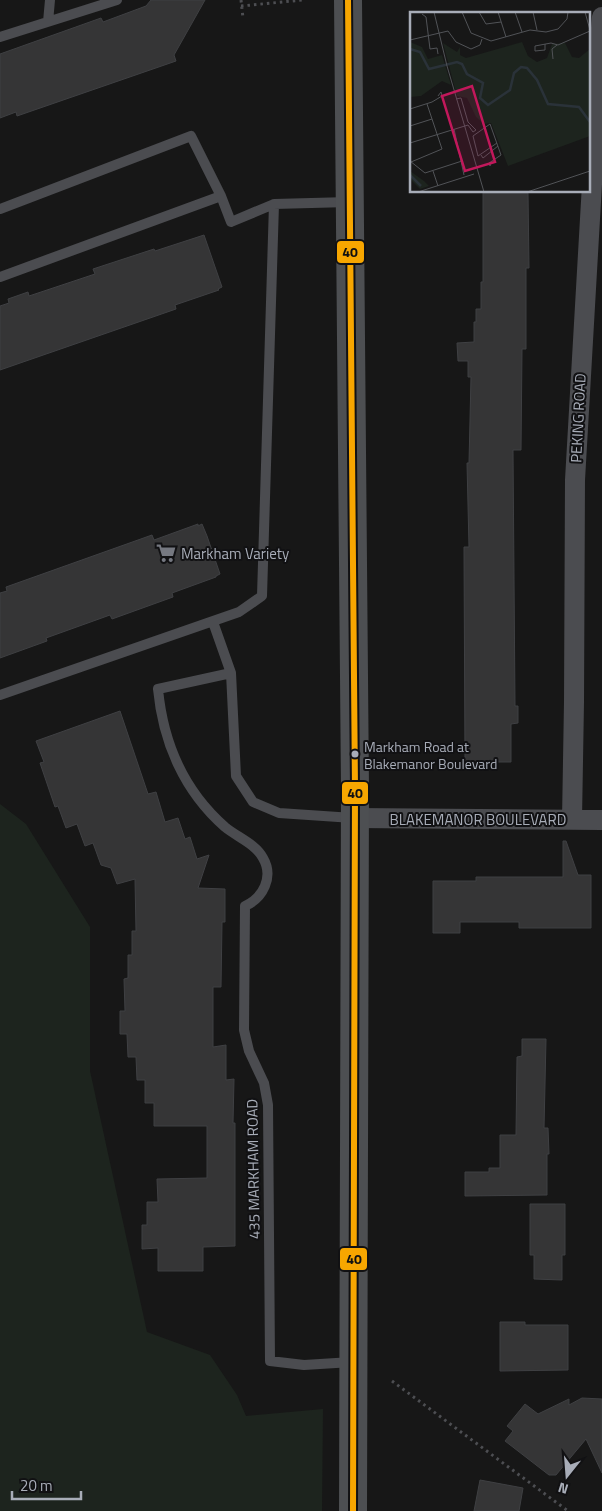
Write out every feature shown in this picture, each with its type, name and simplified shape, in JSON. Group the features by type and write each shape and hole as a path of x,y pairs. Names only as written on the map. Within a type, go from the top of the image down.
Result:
{"main road":[{"path":"348,0 354,818 353,1511"}],"street":[{"name":"PEKING ROAD","path":"572,820 575,480 597,184 596,83 602,16"},
{"name":"BLAKEMANOR BOULEVARD","path":"354,818 602,820"}],"lane":[{"path":"48,22 50,0"},
{"path":"0,37 117,0"},
{"path":"0,210 191,136 221,196 231,222 274,204 350,202"},
{"path":"0,277 221,196"},
{"path":"0,694 240,612 262,596 274,204"},
{"path":"213,622 231,673 236,776 253,802 279,813 354,818"},
{"name":"435 MARKHAM ROAD","path":"231,673 158,689 166,734 174,758 187,782 220,823 260,853 267,871 267,882 262,892 253,902 245,906 244,1022 246,1043 263,1079 268,1105 270,1361 304,1365 353,1362"}],"path":[{"path":"240,0 243,18"},
{"path":"241,6 303,0"},
{"path":"392,1381 568,1511"}],"shaded area":[{"path":"0,804 26,824 90,927 90,1071 147,1332 210,1355 237,1395 246,1416 323,1409 322,1511 0,1511"}],"building":[{"path":"151,0 205,0 174,55 176,61 17,116 16,112 0,118 0,54 101,18 103,22 146,6"},
{"path":"483,193 528,193 529,268 526,268 526,349 522,349 521,450 513,450 515,706 518,706 518,723 511,724 511,762 465,762 464,547 469,547 467,463 469,463 471,377 468,377 468,361 458,361 457,343 474,342 476,309 481,309 481,282 483,282"},
{"path":"204,235 222,287 219,290 175,305 176,309 0,370 0,306 9,303 8,299 28,292 29,296 95,274 93,269"},
{"path":"198,524 198,526 202,524 220,574 216,577 172,593 173,597 112,619 110,615 46,638 47,641 0,658 0,593 7,591 6,587 152,535 154,540"},
{"path":"120,711 148,794 156,792 165,822 178,818 185,839 190,837 197,859 209,855 198,888 225,889 225,922 222,922 221,987 213,987 213,1047 226,1045 226,1080 234,1079 235,1246 203,1247 203,1271 158,1271 158,1248 142,1249 142,1225 147,1225 147,1202 158,1202 157,1179 207,1178 207,1126 154,1126 154,1103 145,1103 145,1080 137,1080 136,1057 128,1057 127,1034 120,1034 120,1011 125,1011 124,979 128,978 128,955 132,955 132,931 136,931 135,879 117,884 111,868 101,865 93,843 85,846 77,824 66,828 58,806 55,807 40,763 44,762 36,741"},
{"path":"563,841 566,841 578,875 591,875 591,928 519,928 519,922 460,922 460,933 433,933 433,881 476,881 476,877 563,877"},
{"path":"522,1039 546,1039 544,1128 548,1128 547,1195 465,1196 465,1172 489,1172 489,1168 500,1168 500,1135 516,1135 517,1057 522,1056"},
{"path":"530,1204 565,1204 565,1255 562,1255 562,1280 534,1279 534,1255 530,1255"},
{"path":"500,1322 525,1322 525,1325 568,1325 568,1370 500,1371"},
{"path":"582,1398 602,1399 602,1473 586,1439 556,1475 549,1475 505,1441 513,1431 507,1426 525,1404 538,1414 569,1399 569,1405"},
{"path":"480,1480 523,1488 519,1511 474,1511"}],"transit line":[{"name":"40","path":"348,0 355,789 353,1511"}],"place":[{"name":"Markham Variety","path":"166,553"},
{"name":"Markham Road at Blakemanor Boulevard","path":"355,754"}]}
